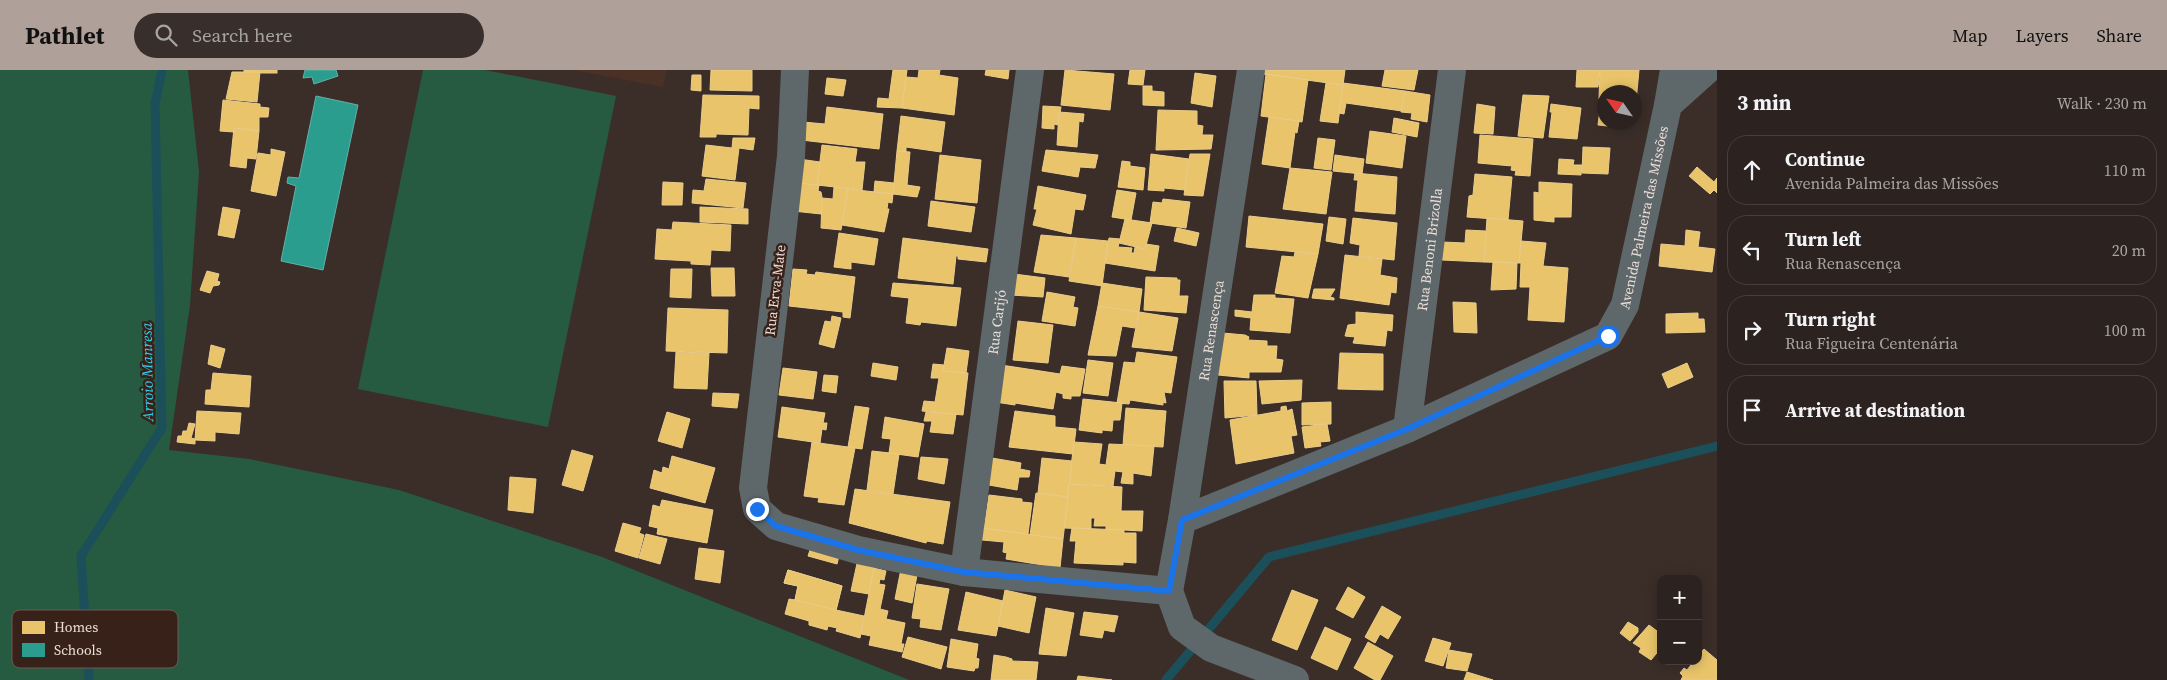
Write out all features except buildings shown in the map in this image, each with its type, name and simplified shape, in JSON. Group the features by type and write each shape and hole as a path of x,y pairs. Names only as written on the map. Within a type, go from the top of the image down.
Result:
{"street":[{"name":"Rua Erva-Mate","path":"795,70 791,156 753,488 757,509 776,526 858,550 964,572"},
{"name":"Rua Carijó","path":"964,572 1030,70"},
{"name":"Rua Renascença","path":"1169,591 1182,520 1251,70"},
{"name":"Rua Benoni Brizolla","path":"1407,429 1452,70"},
{"name":"Avenida Palmeira das Missões","path":"1182,520 1407,429 1608,336 1625,305 1674,70"},
{"path":"1668,106 1707,70"},
{"path":"964,572 1169,591 1182,627 1211,648 1295,680"}],"shaded area":[{"path":"574,70 666,70 663,87"}],"green space":[{"path":"0,70 188,70 199,172 190,305 169,450 249,459 399,490 602,557 909,680 0,680"},
{"path":"423,70 485,70 616,96 548,427 358,389"}],"waterway":[{"name":"Arroio Manresa","path":"84,610 81,556 162,428 155,104 162,70"},
{"path":"1166,680 1269,557 1717,446"},
{"name":"Arroio Manresa","path":"88,668 89,680"}],"route":[{"path":"757,509 776,526 858,550 964,572 1169,591 1182,520 1407,429 1608,336"}]}
